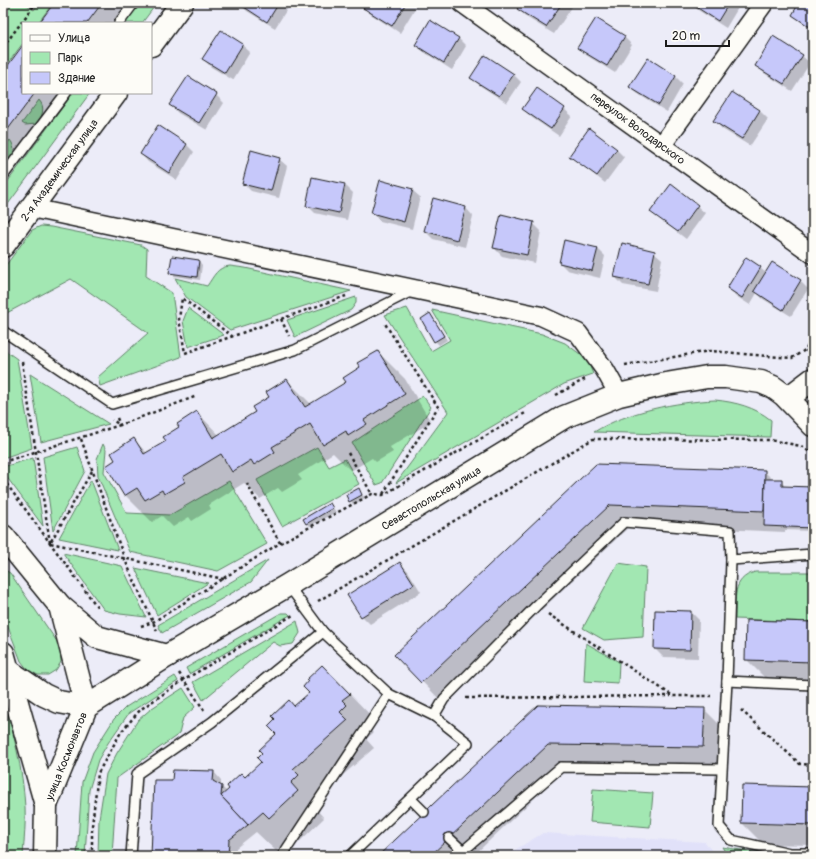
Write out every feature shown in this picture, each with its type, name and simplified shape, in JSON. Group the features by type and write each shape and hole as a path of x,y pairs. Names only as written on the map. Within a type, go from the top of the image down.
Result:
{"main road":[{"path":"152,44 182,3"},
{"name":"2-я Академическая улица","path":"3,246 115,94"},
{"name":"Севастопольская улица","path":"167,656 288,585 564,417 619,395 707,377 726,377 761,382 773,387 788,398 813,425"},
{"path":"788,398 813,379"},
{"path":"5,541 60,606 97,637 167,656"},
{"path":"6,662 44,695 59,702 86,707 60,606"},
{"name":"улица Космонавтов","path":"46,804 86,707 167,656"},
{"name":"улица Космонавтов","path":"6,662 46,804 45,856"}],"street":[{"path":"662,145 764,3"},
{"name":"переулок Володарского","path":"473,6 813,254"},
{"path":"31,208 541,316 578,333 605,370 619,395"}],"lane":[{"path":"120,22 134,3"},
{"path":"3,176 65,94"},
{"path":"3,331 112,404 295,350 415,289"},
{"path":"434,716 444,699 536,606 624,522 730,532 731,560 727,681 719,826 731,840 790,853 813,853"},
{"path":"731,560 813,554"},
{"path":"288,585 323,632 389,694 434,716 468,743 350,856"},
{"path":"131,856 137,774 212,722 323,632"},
{"path":"727,681 813,685"},
{"path":"282,856 389,694"},
{"path":"449,838 463,851 561,767 721,769"},
{"path":"411,799 424,812"}],"path":[{"path":"3,47 36,3"},
{"path":"233,337 182,298 179,319 185,353 233,337 350,294"},
{"path":"375,308 438,407 383,495"},
{"path":"805,350 813,356"},
{"path":"27,361 21,356 37,451 50,543"},
{"path":"3,462 120,425 107,417"},
{"path":"81,438 125,560 167,656 212,722"},
{"path":"92,856 92,826 98,773 121,732 141,709 184,680 593,439 770,440 801,446 813,454"},
{"path":"348,453 372,494"},
{"path":"50,543 92,470"},
{"path":"3,479 100,610"},
{"path":"138,627 153,622 280,543 247,484"},
{"path":"50,543 125,560 224,579"},
{"path":"536,606 673,696"},
{"path":"444,699 673,696 726,697 800,764 813,765"}],"shaded area":[{"path":"543,833 705,842 716,856 505,856"}],"green space":[{"path":"3,3 24,3 34,10 39,3 53,3 39,22 22,22 22,44 3,70"},
{"path":"139,3 157,3 143,22 126,22"},
{"path":"72,94 89,94 3,211 3,188"},
{"path":"39,100 43,109 39,121 37,124 25,125 22,123"},
{"path":"10,140 14,151 10,161 3,166 3,149"},
{"path":"41,226 141,245 147,249 146,276 172,293 181,357 100,386 98,377 148,333 71,279 3,315 3,269 32,230"},
{"path":"230,266 351,291 230,330 186,297 175,278 207,286 219,270"},
{"path":"356,297 356,303 351,310 295,337 287,320"},
{"path":"188,308 224,335 188,347 183,321"},
{"path":"407,308 431,351 450,340 432,310 542,334 565,343 580,354 589,364 593,374 564,384 396,483 448,412 385,315"},
{"path":"3,349 17,359 32,448 3,458"},
{"path":"30,374 109,424 41,442"},
{"path":"423,396 431,407 382,483 376,485 352,443"},
{"path":"715,400 730,402 752,408 765,415 771,420 770,437 594,432 622,418 637,413 669,405"},
{"path":"103,444 106,450 104,472 127,513 170,515 229,481 267,544 218,571 130,552 98,476 97,459"},
{"path":"77,447 85,471 53,531 43,457"},
{"path":"317,447 329,467 345,459 359,484 282,526 257,480"},
{"path":"33,458 43,526 3,472 3,467"},
{"path":"91,480 118,550 59,538"},
{"path":"63,553 122,566 146,617 120,614 104,610"},
{"path":"268,560 251,582 162,633 158,625"},
{"path":"618,563 646,567 643,637 604,640 583,628"},
{"path":"135,568 208,583 157,615"},
{"path":"3,569 10,573 60,646 61,662 56,670 48,675 38,675 28,670 21,661 3,614"},
{"path":"755,572 813,572 813,622 735,619 735,597 738,585 747,575"},
{"path":"281,613 288,613 290,615 189,674 186,668"},
{"path":"297,621 300,633 293,644 280,646 273,642 203,700 193,682"},
{"path":"586,643 619,662 618,683 584,681"},
{"path":"175,676 178,681 129,713 98,760 89,790 85,856 77,856 82,782 93,752 114,719 126,707"},
{"path":"183,688 195,707 183,718 179,734 117,778 112,856 98,856 99,819 106,774 117,753 138,720 152,708"},
{"path":"3,696 17,751 24,793 25,819 23,856 3,856"},
{"path":"593,789 653,793 650,827 590,822"},
{"path":"722,847 778,856 728,856"}],"building":[{"path":"54,3 102,3 88,22 40,22"},
{"path":"238,3 279,3 267,22"},
{"path":"366,3 406,3 392,26 363,8"},
{"path":"521,3 562,3 546,27 517,9"},
{"path":"690,3 729,3 718,21"},
{"path":"799,3 813,3 813,29 792,15"},
{"path":"596,18 625,36 607,66 577,48"},
{"path":"430,20 459,38 444,63 415,45"},
{"path":"221,30 243,44 225,73 202,59"},
{"path":"773,36 803,55 784,84 755,66"},
{"path":"22,46 22,94 34,94 3,136 3,72"},
{"path":"485,55 514,74 499,96 470,78"},
{"path":"648,58 676,76 659,105 629,87"},
{"path":"188,76 217,94 199,123 169,105"},
{"path":"537,88 565,108 551,129 522,109"},
{"path":"732,92 760,110 742,139 713,121"},
{"path":"158,125 187,144 169,173 140,154"},
{"path":"589,128 617,149 597,176 569,156"},
{"path":"251,150 280,158 271,191 242,184"},
{"path":"312,177 345,184 339,213 306,206"},
{"path":"380,180 413,189 404,222 371,213"},
{"path":"671,184 698,205 678,232 650,212"},
{"path":"433,198 466,207 457,240 424,231"},
{"path":"501,214 534,222 527,255 493,248"},
{"path":"564,240 598,248 592,271 559,263"},
{"path":"622,243 655,251 648,284 614,277"},
{"path":"172,256 199,260 197,277 169,273"},
{"path":"746,257 761,267 742,298 727,288"},
{"path":"772,262 801,280 783,310 754,291"},
{"path":"430,313 444,336 434,342 421,319"},
{"path":"378,351 405,394 364,420 367,424 348,436 346,431 323,445 310,424 272,447 275,452 254,465 251,460 232,472 221,454 183,477 185,482 164,494 162,490 145,500 137,488 124,496 106,466 115,460 111,453 134,438 144,454 166,441 163,437 179,427 177,424 197,411 213,438 255,412 252,407 269,397 266,392 287,379 305,407 346,382 343,378 360,367 357,363"},
{"path":"596,464 765,470 764,511 610,505 421,683 394,655"},
{"path":"765,479 782,479 782,486 813,487 813,528 764,526"},
{"path":"359,488 362,495 349,502 346,495"},
{"path":"330,503 333,508 306,524 303,519"},
{"path":"400,562 414,584 361,617 347,595"},
{"path":"655,610 691,611 690,650 654,649"},
{"path":"746,620 813,622 813,662 745,660"},
{"path":"322,665 350,694 342,700 347,705 340,712 348,720 293,769 299,775 291,783 298,791 269,818 263,812 248,825 221,796 229,789 227,786 241,773 245,777 261,762 257,758 262,753 259,750 276,734 268,726 275,719 272,716 289,700 294,706 309,693 303,687 308,681 306,680"},
{"path":"538,705 705,708 703,747 548,745 430,856 378,856"},
{"path":"173,770 214,771 213,781 222,786 221,796 248,825 229,840 228,856 151,856 154,780 172,780"},
{"path":"742,785 813,787 813,825 741,823"}]}
